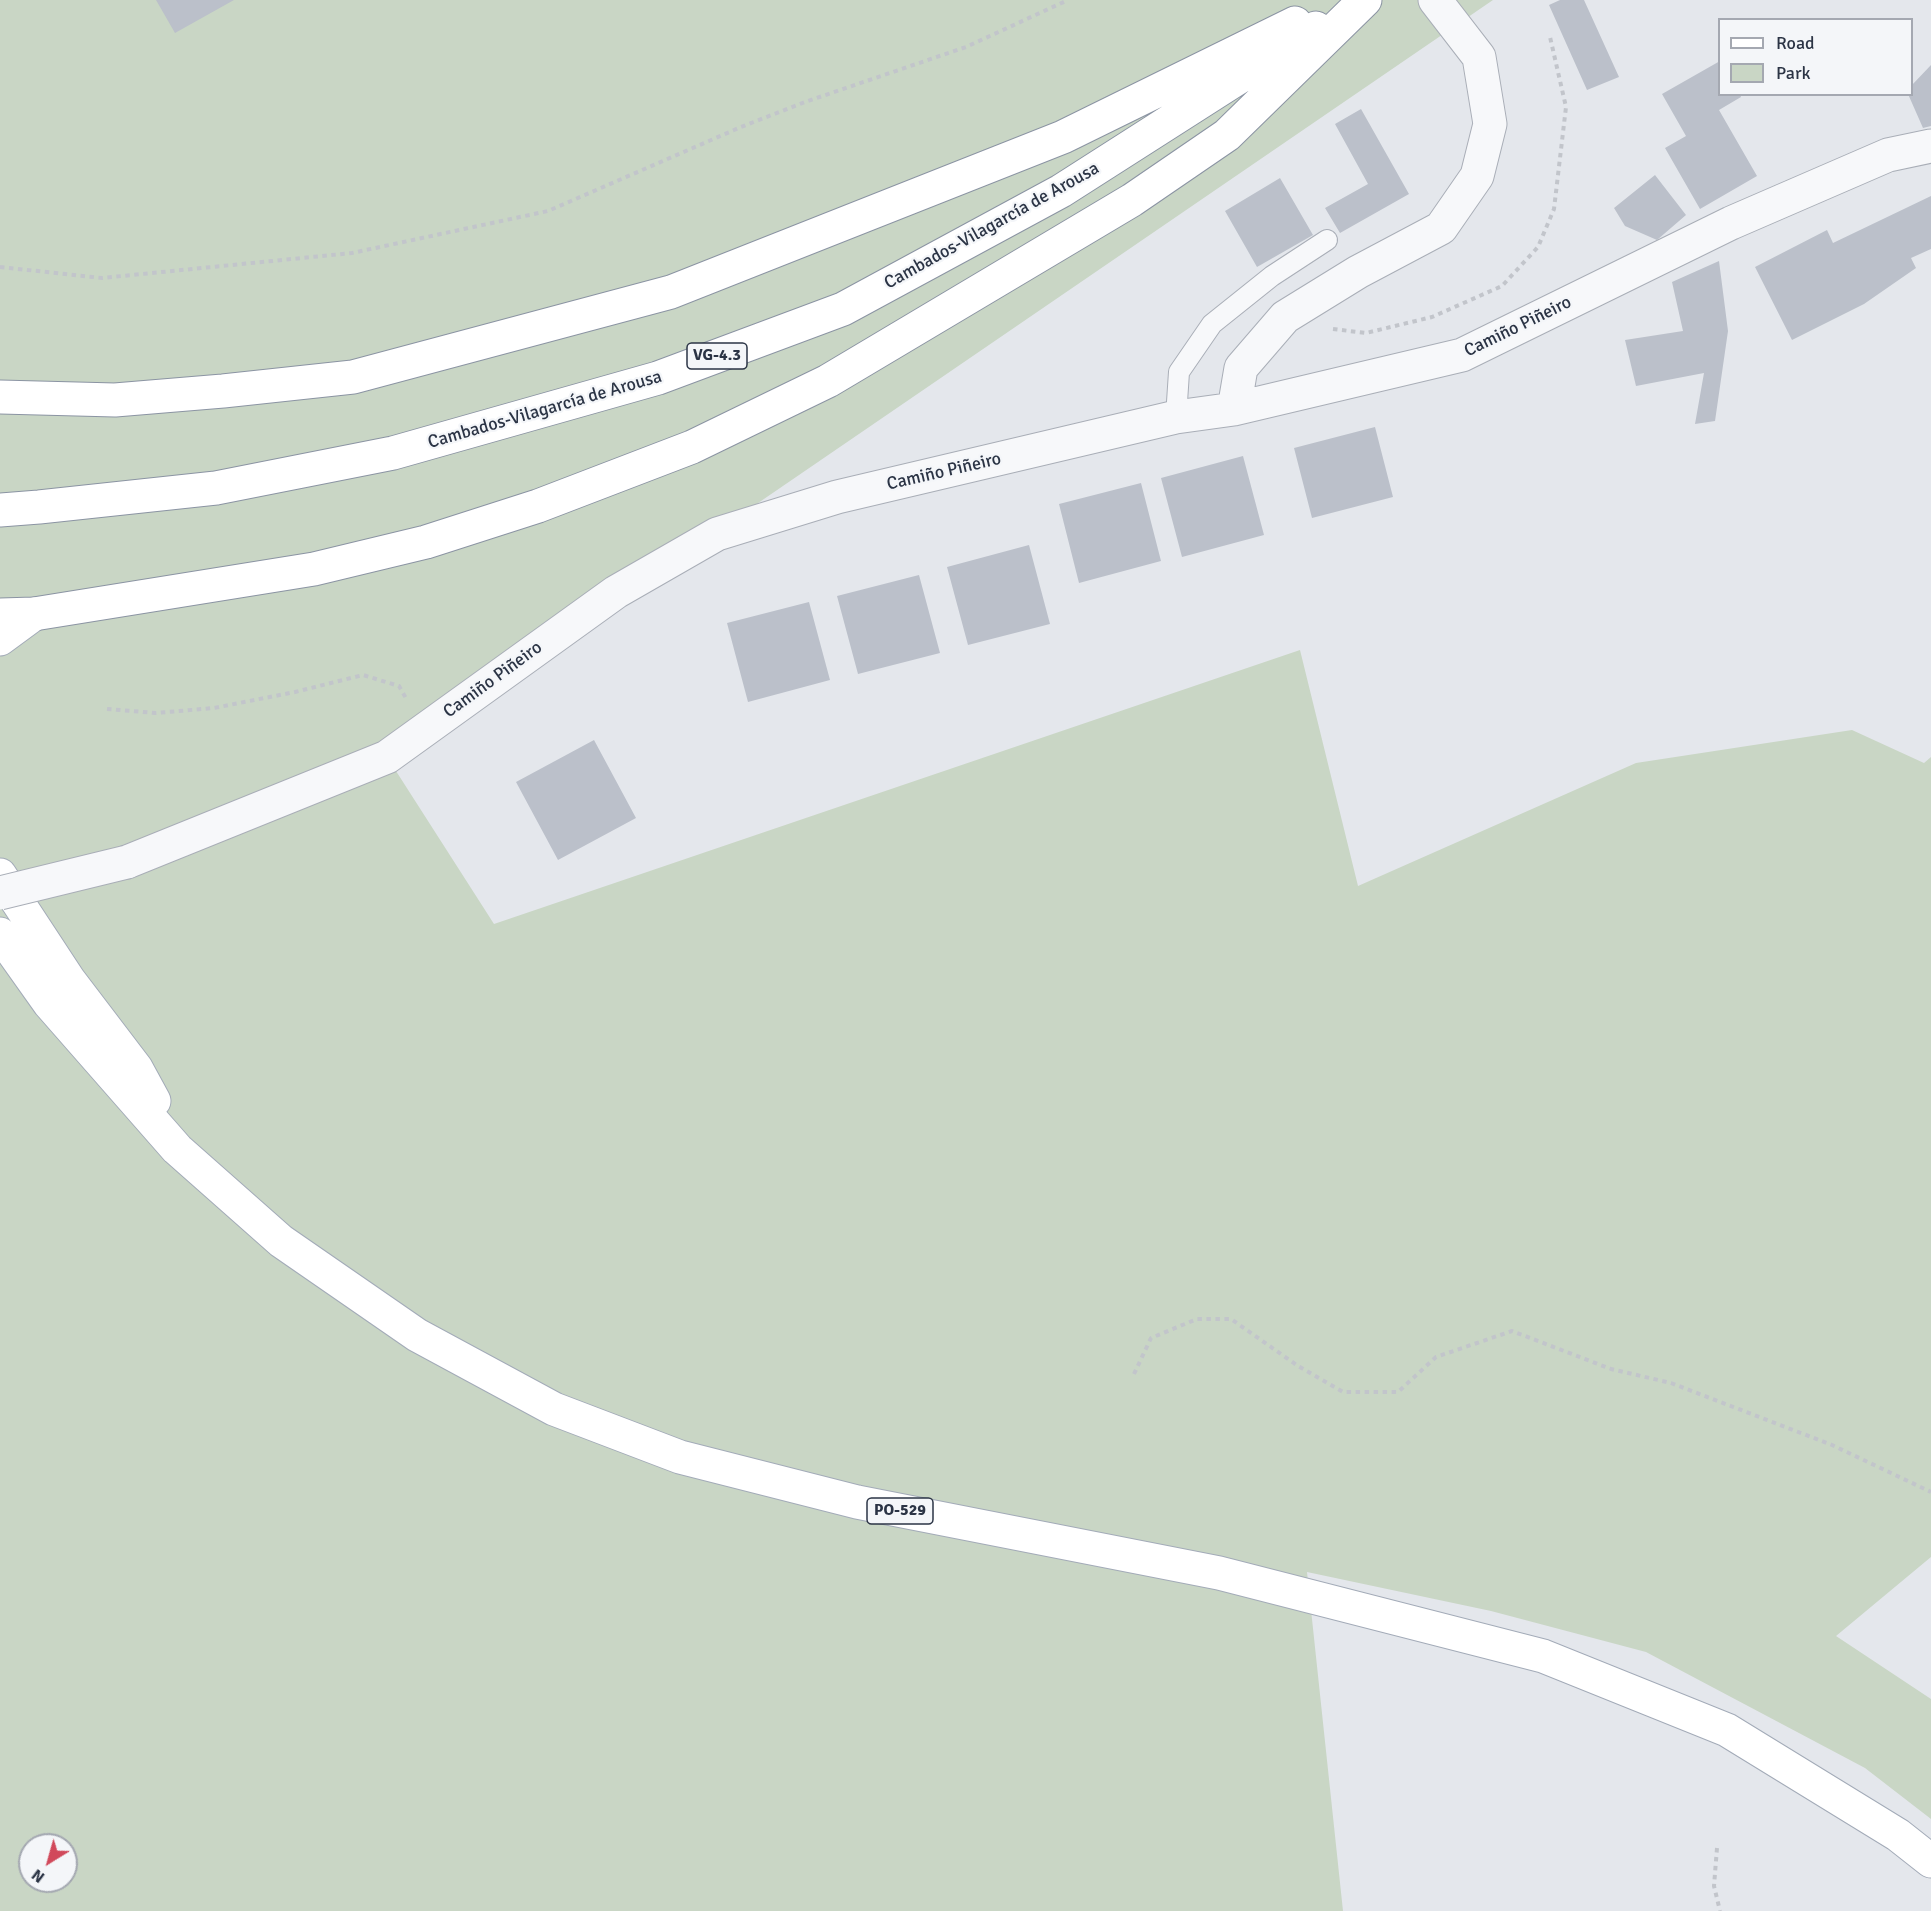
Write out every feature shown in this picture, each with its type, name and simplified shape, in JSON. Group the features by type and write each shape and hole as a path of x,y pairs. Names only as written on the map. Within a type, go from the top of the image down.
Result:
{"main road":[{"path":"0,397 115,400 224,391 353,376 671,292 1063,137 1253,42 1346,0"},
{"name":"Cambados-Vilagarcía de Arousa","path":"0,510 216,488 393,453 658,378 843,309 1061,190 1266,61 1358,0"},
{"path":"0,615 34,614 314,569 426,542 538,506 692,447 828,381 1132,200 1227,135 1365,0"},
{"path":"0,639 34,614"},
{"path":"0,875 69,980 135,1068 177,1149"},
{"name":"PO-529","path":"0,934 49,1003 177,1149 281,1242 417,1335 554,1409 680,1457 857,1502 1219,1573 1543,1656 1727,1730 1898,1834 1931,1861"}],"street":[{"path":"1234,409 1241,368 1285,317 1358,272 1441,228 1478,176 1490,123 1479,57 1435,0"},
{"name":"Camiño Piñeiro","path":"0,893 127,862 387,757 616,592 717,534 837,497 1176,417 1234,409 1461,355 1731,223 1888,155 1931,146"}],"lane":[{"path":"1176,417 1179,372 1212,324 1272,276 1327,240"}],"path":[{"path":"0,267 102,278 340,254 548,211 741,127 805,102 966,47 1068,0"},
{"path":"107,709 156,713 214,708 295,692 363,675 399,686 424,730"},
{"path":"1134,1374 1151,1338 1197,1319 1231,1318 1298,1366 1343,1392 1398,1392 1436,1357 1512,1331 1611,1369 1671,1383 1704,1395 1833,1445 1931,1492"},
{"path":"1717,1848 1714,1886 1720,1911"}],"green space":[{"path":"0,0 1493,0 387,757 494,924 1300,650 1358,886 1636,763 1852,730 1924,763 1931,757 1931,1557 1836,1636 1931,1699 1931,1819 1865,1768 1646,1652 1491,1611 1307,1572 1343,1911 0,1911"}],"building":[{"path":"156,0 234,0 175,33"},
{"path":"1560,0 1584,0 1619,77 1587,90 1549,5"},
{"path":"1718,62 1718,96 1741,97 1719,110 1757,176 1700,209 1665,148 1686,136 1662,94"},
{"path":"1931,65 1931,126 1923,128 1909,96 1913,96 1913,84"},
{"path":"1361,109 1409,194 1340,233 1325,208 1368,184 1335,124"},
{"path":"1655,175 1686,215 1657,240 1625,226 1614,208"},
{"path":"1280,178 1313,235 1257,267 1225,211"},
{"path":"1931,196 1931,249 1911,258 1916,268 1864,304 1792,340 1755,267 1827,230 1833,243"},
{"path":"1719,261 1728,331 1715,421 1695,424 1704,373 1636,386 1625,340 1683,331 1672,282"},
{"path":"1375,427 1393,497 1312,518 1294,448"},
{"path":"1243,456 1264,535 1182,557 1161,478"},
{"path":"1141,483 1161,561 1079,583 1059,504"},
{"path":"1029,545 1050,624 968,645 947,567"},
{"path":"919,575 940,653 858,674 837,596"},
{"path":"809,602 830,680 748,702 727,623"},
{"path":"594,740 636,818 558,860 516,782"}]}
